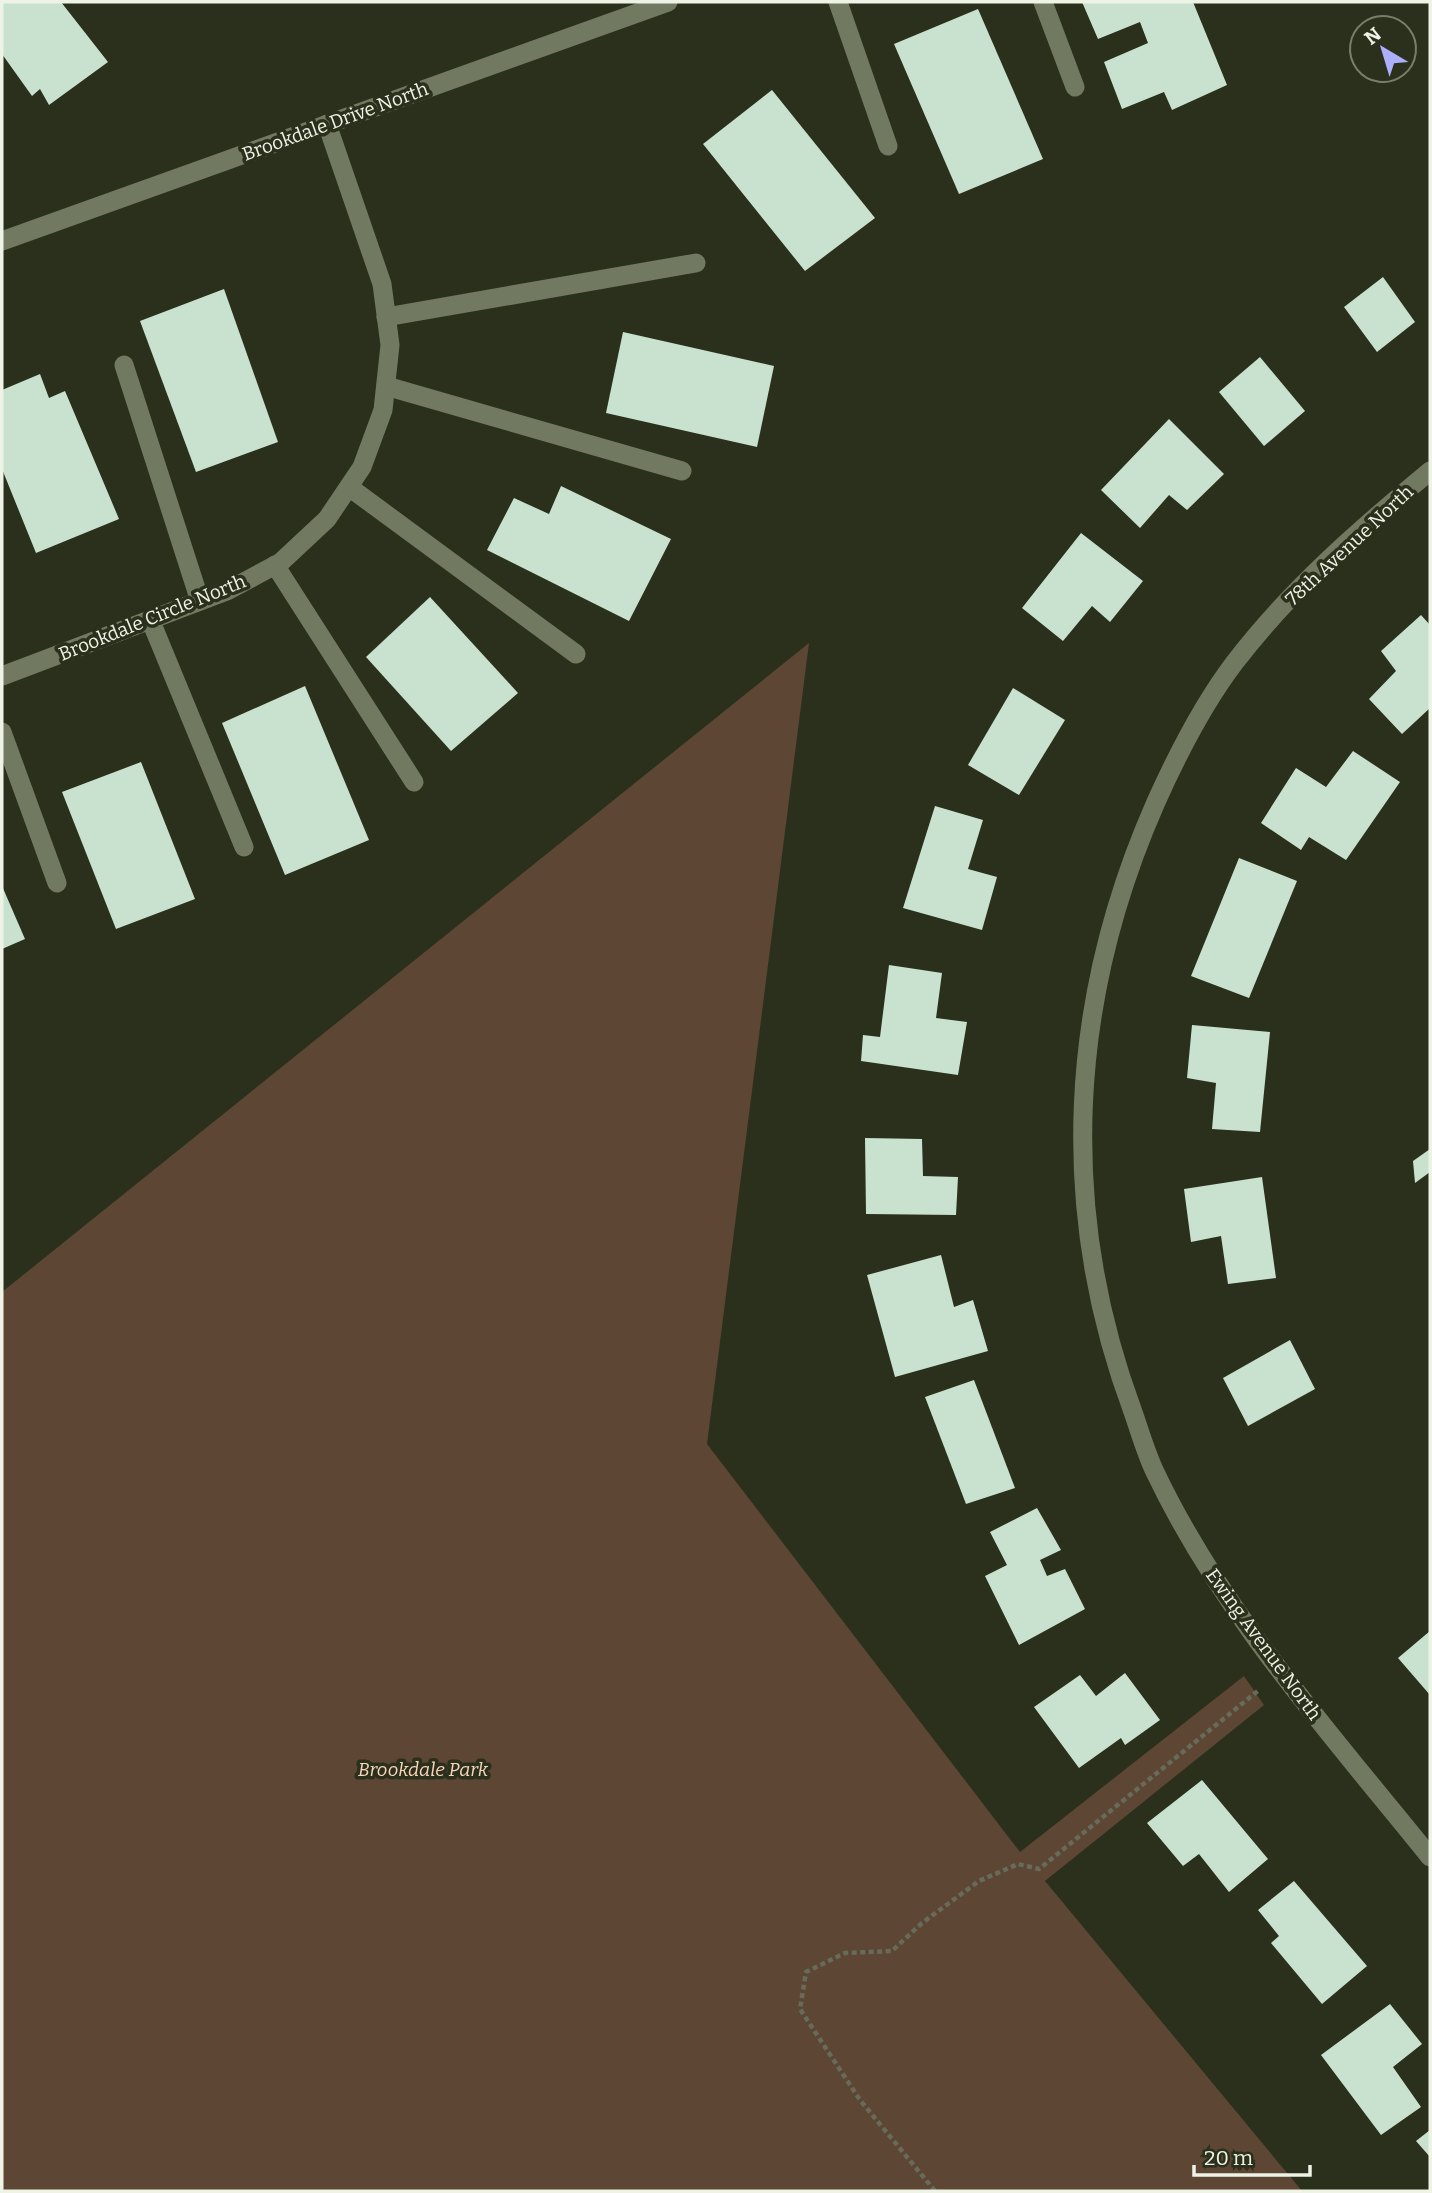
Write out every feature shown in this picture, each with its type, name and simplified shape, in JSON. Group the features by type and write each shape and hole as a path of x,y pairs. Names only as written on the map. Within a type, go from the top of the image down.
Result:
{"street":[{"name":"Brookdale Drive North","path":"5,235 668,2"},
{"path":"838,2 888,146"},
{"path":"1043,2 1075,87"},
{"name":"Brookdale Circle North","path":"2,676 229,590 275,565 327,519 362,467 383,410 390,345 382,284 327,124"},
{"path":"386,317 696,263"},
{"path":"124,365 200,601"},
{"path":"386,386 682,471"},
{"name":"78th Avenue North","path":"1141,836 1177,755 1234,663 1305,580 1430,471"},
{"path":"349,487 576,654"},
{"path":"275,565 414,782"},
{"path":"150,619 244,847"},
{"path":"2,732 57,883"},
{"name":"Ewing Avenue North","path":"1141,836 1102,957 1084,1064 1082,1169 1092,1273 1118,1373 1154,1470 1204,1562 1282,1672 1430,1857"}],"path":[{"path":"934,2191 860,2100 800,2009 806,1972 845,1953 892,1951 922,1923 979,1881 1018,1864 1038,1869 1282,1672"}],"green space":[{"name":"Brookdale Park","path":"809,643 707,1444 1020,1852 1244,1676 1264,1705 1045,1881 1302,2191 2,2191 2,1292"}],"building":[{"path":"2,2 61,2 108,62 49,105 40,89 32,96 2,54"},
{"path":"1082,2 1193,2 1227,85 1172,110 1164,92 1122,109 1104,62 1148,43 1140,22 1098,39"},
{"path":"978,9 1043,159 959,194 894,44"},
{"path":"772,90 875,218 805,271 703,144"},
{"path":"1383,277 1415,322 1377,352 1344,307"},
{"path":"224,289 278,442 196,472 140,321"},
{"path":"623,332 774,366 757,447 606,413"},
{"path":"1260,357 1305,411 1264,446 1219,392"},
{"path":"40,374 49,398 65,391 119,519 36,553 2,469 2,390"},
{"path":"1169,419 1224,474 1187,510 1169,495 1140,528 1101,490"},
{"path":"561,486 671,539 629,621 487,550 514,498 549,514"},
{"path":"1081,533 1143,581 1110,622 1092,606 1063,641 1022,608"},
{"path":"430,597 518,693 451,751 366,657"},
{"path":"1421,615 1430,625 1430,708 1402,734 1369,699 1396,671 1381,651"},
{"path":"305,686 369,840 285,875 222,723"},
{"path":"1013,688 1065,720 1019,795 968,765"},
{"path":"1353,751 1400,782 1346,860 1309,837 1301,850 1261,823 1296,768 1326,787"},
{"path":"141,762 195,899 116,929 62,792"},
{"path":"935,806 983,820 968,869 997,877 982,930 903,908"},
{"path":"1239,858 1297,881 1249,998 1191,976"},
{"path":"2,886 25,939 2,949"},
{"path":"889,965 942,973 936,1018 967,1022 958,1075 861,1061 863,1035 880,1037"},
{"path":"1192,1025 1270,1032 1260,1132 1212,1129 1216,1083 1187,1078"},
{"path":"865,1138 922,1139 923,1176 958,1177 956,1215 866,1214"},
{"path":"1430,1149 1430,1172 1415,1183 1413,1161"},
{"path":"1262,1177 1276,1278 1228,1284 1221,1236 1191,1242 1184,1189"},
{"path":"941,1255 954,1307 973,1300 988,1351 895,1377 867,1275"},
{"path":"1290,1340 1315,1389 1248,1426 1223,1378"},
{"path":"974,1380 1015,1488 966,1504 925,1397"},
{"path":"1037,1508 1061,1550 1040,1560 1047,1576 1065,1569 1085,1609 1019,1645 985,1576 1007,1565 990,1532"},
{"path":"1430,1631 1430,1695 1398,1658"},
{"path":"1125,1673 1160,1720 1125,1745 1121,1738 1079,1768 1034,1707 1080,1675 1096,1696"},
{"path":"1202,1780 1268,1859 1229,1892 1199,1854 1183,1866 1147,1823"},
{"path":"1294,1881 1367,1966 1322,2004 1271,1943 1279,1936 1258,1910"},
{"path":"1390,2004 1422,2044 1393,2067 1421,2107 1381,2135 1321,2055"},
{"path":"1430,2130 1430,2157 1416,2141"}]}
